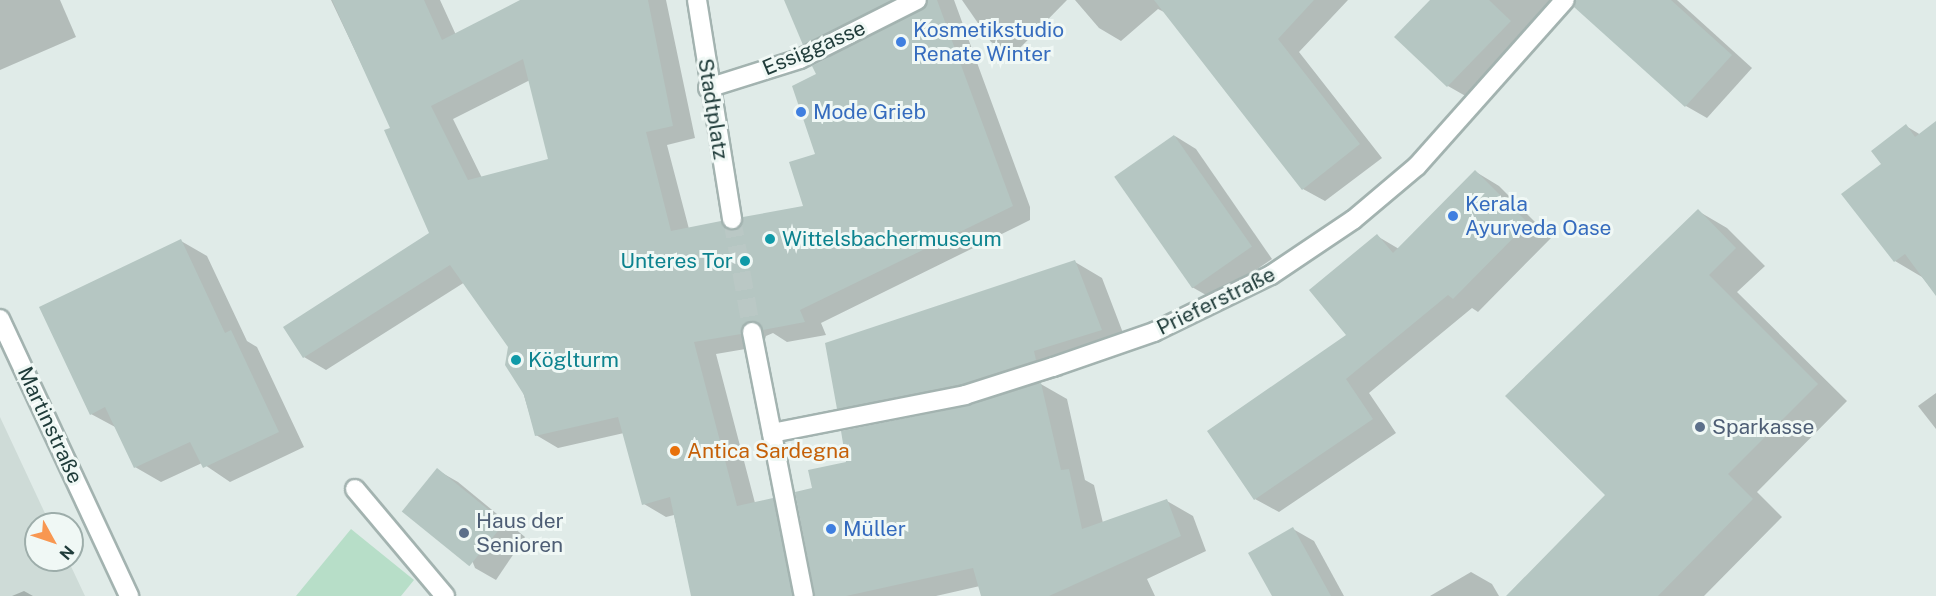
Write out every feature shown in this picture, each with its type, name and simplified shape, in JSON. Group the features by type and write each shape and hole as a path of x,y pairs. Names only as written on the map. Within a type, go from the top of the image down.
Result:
{"street":[{"name":"Stadtplatz","path":"697,0 708,88 732,219"},
{"name":"Essiggasse","path":"708,88 800,59 917,0"},
{"name":"Prieferstraße","path":"772,433 942,400 1053,368 1154,332 1271,275 1353,220 1417,166 1565,0"},
{"name":"Martinstraße","path":"0,319 129,596"},
{"path":"752,332 804,596"},
{"path":"355,489 446,596"}],"shaded area":[{"path":"0,417 44,512 24,512 24,572 74,572 85,596 0,596"}],"green space":[{"path":"351,529 414,580 401,596 296,596"}],"building":[{"path":"332,0 424,0 442,40 520,0 648,0 673,126 646,132 671,231 721,221 727,229 734,230 742,224 743,217 803,206 789,162 815,154 792,86 816,74 812,66 922,10 928,0 937,0 1013,206 800,310 805,322 763,330 750,321 744,324 741,334 694,342 737,506 773,498 793,596 691,596 670,497 642,505 618,417 535,436 524,395 505,365 508,347 450,265 303,358 283,327 429,233 384,130 390,128","holes":["523,59 548,159 468,180 431,106"]},
{"path":"784,0 892,0 803,45"},
{"path":"1154,0 1314,0 1278,39 1360,144 1302,190"},
{"path":"1430,0 1489,0 1511,21 1447,87 1394,37"},
{"path":"1576,0 1671,0 1732,55 1685,107 1574,7"},
{"path":"1936,121 1936,296 1905,254 1894,262 1841,194 1881,164 1871,151 1906,124 1915,137"},
{"path":"1174,135 1252,246 1192,288 1114,177"},
{"path":"1475,170 1528,223 1453,299 1448,295 1346,379 1373,419 1254,500 1207,431 1346,335 1309,290 1377,234 1393,253"},
{"path":"1698,209 1736,248 1709,275 1818,384 1728,474 1753,499 1658,596 1506,596 1605,495 1505,396"},
{"path":"181,239 225,333 231,330 279,432 203,468 190,442 134,468 105,407 90,415 39,307"},
{"path":"1075,260 1102,330 1034,351 1036,360 962,384 837,409 825,343"},
{"path":"1041,383 1061,470 1069,469 1082,529 1167,499 1181,536 1049,596 981,596 973,568 846,596 815,596 795,492 812,488 808,470 846,462 841,431 967,406"},
{"name":"Haus der Senioren","path":"437,468 505,523 469,566 402,512"},
{"path":"1293,527 1331,596 1272,596 1248,553"}],"tunnel":[{"path":"732,219 752,332"}],"place":[{"name":"Kosmetikstudio Renate Winter","path":"901,42"},
{"name":"Mode Grieb","path":"801,112"},
{"name":"Kerala Ayurveda Oase","path":"1453,216"},
{"name":"Wittelsbachermuseum","path":"770,239"},
{"name":"Unteres Tor","path":"745,261"},
{"name":"Köglturm","path":"516,360"},
{"name":"Sparkasse","path":"1700,427"},
{"name":"Antica Sardegna","path":"675,451"},
{"name":"Müller","path":"831,529"},
{"name":"Haus der Senioren","path":"464,533"}]}
